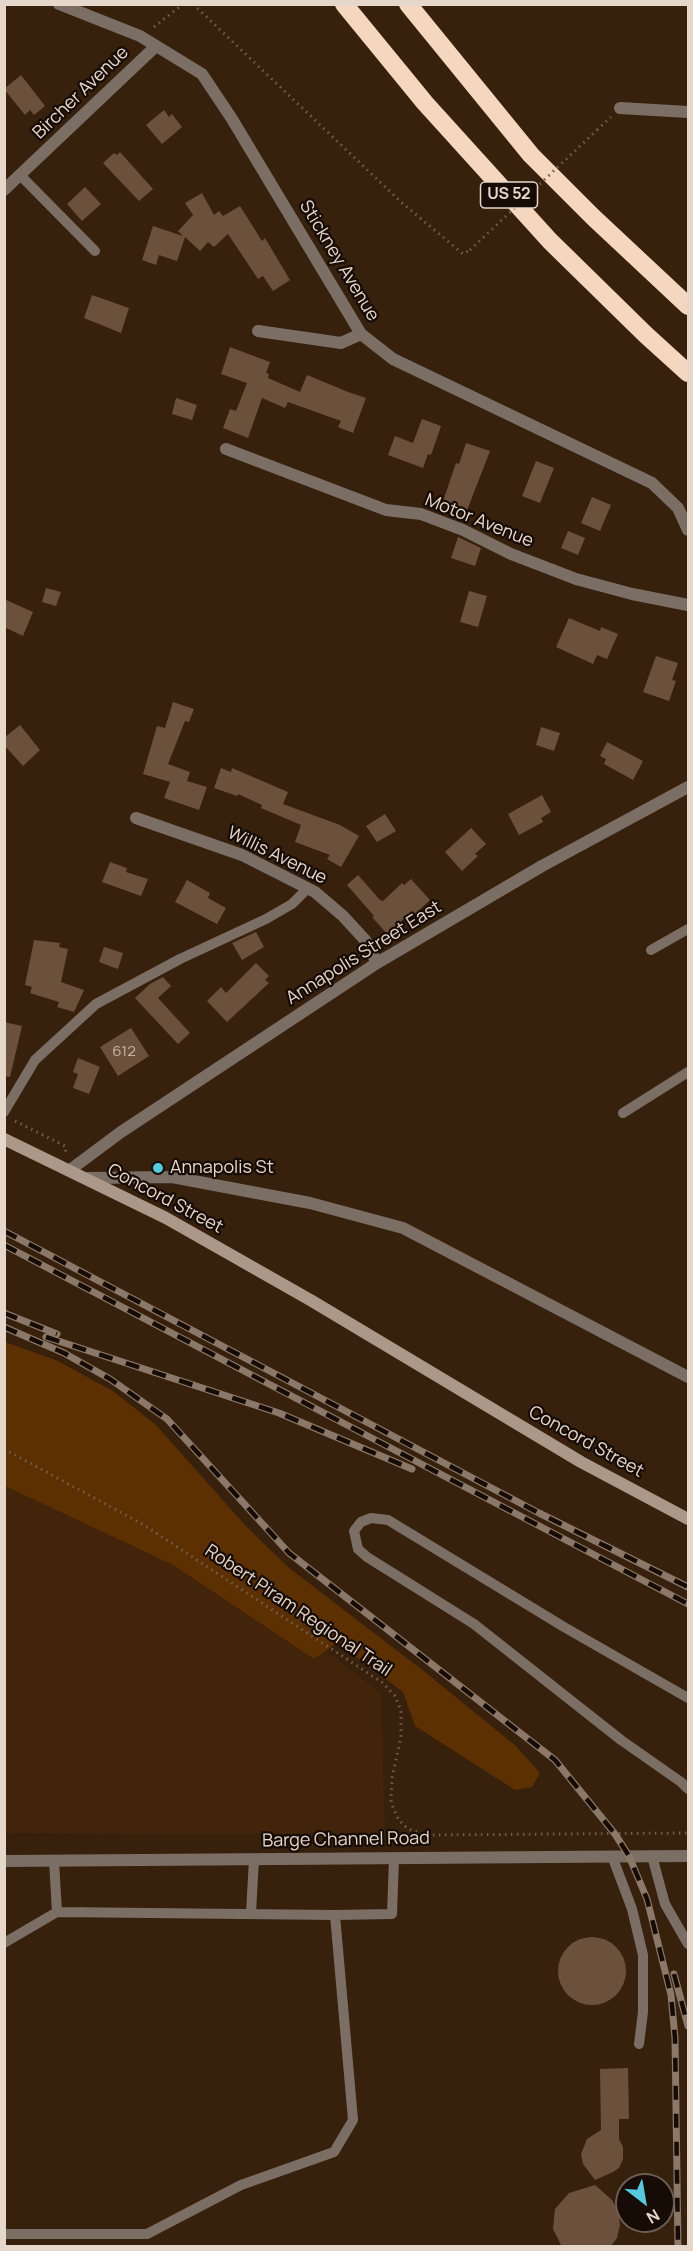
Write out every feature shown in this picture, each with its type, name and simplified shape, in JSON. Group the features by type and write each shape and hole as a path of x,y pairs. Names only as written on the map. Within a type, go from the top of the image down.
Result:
{"highway":[{"name":"US 52","path":"344,4 425,103 550,241 646,335 688,372"},
{"name":"US 52","path":"408,4 531,155 688,306"}],"main road":[{"path":"4,1139 88,1178"},
{"name":"Concord Street","path":"88,1178 166,1218 581,1462 688,1519"}],"street":[{"name":"Stickney Avenue","path":"59,4 140,36 202,74 232,119 361,334 393,359 652,483 678,508 688,530"},
{"name":"Bircher Avenue","path":"4,190 155,47"},
{"path":"620,108 688,112"},
{"path":"258,331 341,343 361,334"},
{"name":"Motor Avenue","path":"226,449 386,510 421,514 463,530 511,554 576,579 632,594 688,605"},
{"name":"Annapolis Street East","path":"70,1170 121,1132 377,963 542,866 688,787"},
{"name":"Willis Avenue","path":"136,818 242,855 308,888 343,916 364,940 377,963"},
{"name":"Concord Street","path":"88,1178 172,1177 310,1203 403,1228 688,1377"},
{"name":"Barge Channel Road","path":"4,1861 688,1857"}],"lane":[{"path":"21,176 95,251"},
{"path":"4,1112 35,1060 96,1004 180,959 266,919 292,904 308,888"},
{"path":"651,950 688,929"},
{"path":"623,1113 688,1072"},
{"path":"688,1698 554,1621 388,1520 371,1518 362,1522 354,1531 358,1549 367,1557 474,1624 621,1740 688,1789"},
{"path":"612,1856 632,1909 643,1955 643,2012 639,2044"},
{"path":"652,1856 665,1904 688,1944"},
{"path":"4,1942 57,1912 392,1914 394,1858"},
{"path":"251,1913 254,1859"},
{"path":"54,1860 57,1912"},
{"path":"4,2234 147,2235 241,2185 334,2152 353,2120 335,1915"}],"path":[{"path":"140,36 183,4"},
{"path":"193,4 401,202 463,254 470,250 597,130"},
{"path":"15,1121 64,1146 70,1170"},
{"name":"Robert Piram Regional Trail","path":"4,1449 144,1525 383,1683 395,1696 401,1711 401,1737 392,1778 391,1802 398,1819 408,1829 427,1834 688,1833"}],"shaded area":[{"path":"5,1342 58,1361 113,1391 156,1425 245,1525 288,1567 425,1672 516,1746 540,1773 532,1787 515,1790 415,1726 403,1692 337,1643 314,1659 173,1565 5,1486"},
{"path":"5,1486 173,1565 314,1659 326,1651 381,1693 385,1834 5,1833"}],"building":[{"path":"21,75 45,106 34,115 30,110 25,115 4,89"},
{"path":"164,110 169,117 172,114 182,127 162,144 146,125"},
{"path":"120,152 153,189 139,201 103,163 114,153 117,155"},
{"path":"85,187 101,204 82,221 67,204"},
{"path":"202,193 214,215 219,211 223,216 240,206 262,241 265,238 290,280 273,291 263,276 258,279 228,234 214,247 208,242 200,251 185,237 177,261 159,255 156,265 142,260 153,226 183,236 178,231 193,215 185,203"},
{"path":"92,295 129,308 121,333 84,318"},
{"path":"230,347 270,362 266,373 269,374 268,378 300,392 307,375 366,398 353,433 338,427 341,421 288,402 285,408 262,398 248,438 223,428 230,409 236,411 247,383 221,374"},
{"path":"176,398 197,405 192,420 172,414"},
{"path":"422,419 441,426 431,455 428,454 423,468 388,455 395,436 413,443"},
{"path":"466,443 490,451 466,513 442,504 456,463 459,464"},
{"path":"536,461 554,468 540,503 522,496"},
{"path":"592,497 611,505 600,531 581,523"},
{"path":"568,531 585,538 578,555 561,548"},
{"path":"458,537 481,548 475,566 451,558"},
{"path":"46,588 61,592 56,606 42,602"},
{"path":"469,591 487,596 478,627 460,622"},
{"path":"4,599 33,612 23,636 4,627"},
{"path":"569,618 600,631 601,627 618,634 607,659 597,655 593,664 556,647"},
{"path":"656,656 678,663 672,680 676,681 669,701 643,692"},
{"path":"173,702 194,709 189,722 185,721 168,764 190,772 187,781 207,787 199,810 164,798 170,782 143,774 157,726 165,728"},
{"path":"20,725 40,750 23,766 4,745 4,738"},
{"path":"541,727 560,733 554,751 536,745"},
{"path":"607,742 643,761 633,780 604,764 606,759 600,756"},
{"path":"221,768 231,772 232,768 288,792 283,804 340,825 359,836 341,867 327,859 330,855 295,842 301,825 261,808 262,805 238,794 237,796 214,788"},
{"path":"542,795 551,812 541,818 543,822 519,835 508,814"},
{"path":"385,814 396,831 377,842 366,826"},
{"path":"471,828 486,844 475,854 478,856 462,871 445,852"},
{"path":"110,862 127,868 126,872 148,879 141,896 102,882"},
{"path":"358,875 380,900 383,901 402,883 404,885 411,879 430,900 412,917 409,914 387,934 347,885"},
{"path":"187,880 210,893 208,898 226,908 217,924 175,902"},
{"path":"256,932 264,947 242,960 232,943"},
{"path":"34,940 60,943 59,947 68,949 61,982 84,990 74,1012 57,1007 59,1002 30,993 32,987 25,985"},
{"path":"104,947 123,953 118,969 99,962"},
{"path":"256,963 269,976 265,980 269,983 227,1022 207,1001 221,987 226,993"},
{"path":"163,977 171,986 158,998 190,1033 178,1044 135,998 150,984"},
{"path":"4,1022 22,1026 10,1077 4,1076"},
{"path":"131,1028 149,1056 118,1076 100,1047"},
{"path":"78,1058 100,1067 89,1094 73,1088 78,1074 73,1072"},
{"path":"592,1937 605,1940 616,1947 623,1958 626,1971 623,1984 616,1995 605,2002 592,2005 579,2002 568,1995 561,1984 558,1971 561,1958 568,1947 579,1940"},
{"path":"628,2068 629,2119 619,2119 619,2139 623,2147 623,2159 619,2168 595,2180 583,2164 581,2154 587,2139 601,2130 600,2069"},
{"path":"595,2185 612,2200 615,2206 615,2233 618,2233 610,2247 562,2247 553,2229 555,2209 569,2193"}],"railway":[{"path":"4,1231 539,1513 688,1587"},
{"path":"4,1245 688,1604"},
{"path":"4,1313 57,1334"},
{"path":"4,1327 64,1353 110,1379 167,1419 289,1553 555,1760 615,1834 629,1856 647,1899 671,1995 675,2038 678,2246"},
{"path":"46,1337 279,1413 412,1469"},
{"path":"674,1974 688,2026"}],"place":[{"name":"Annapolis St","path":"158,1168"}]}
